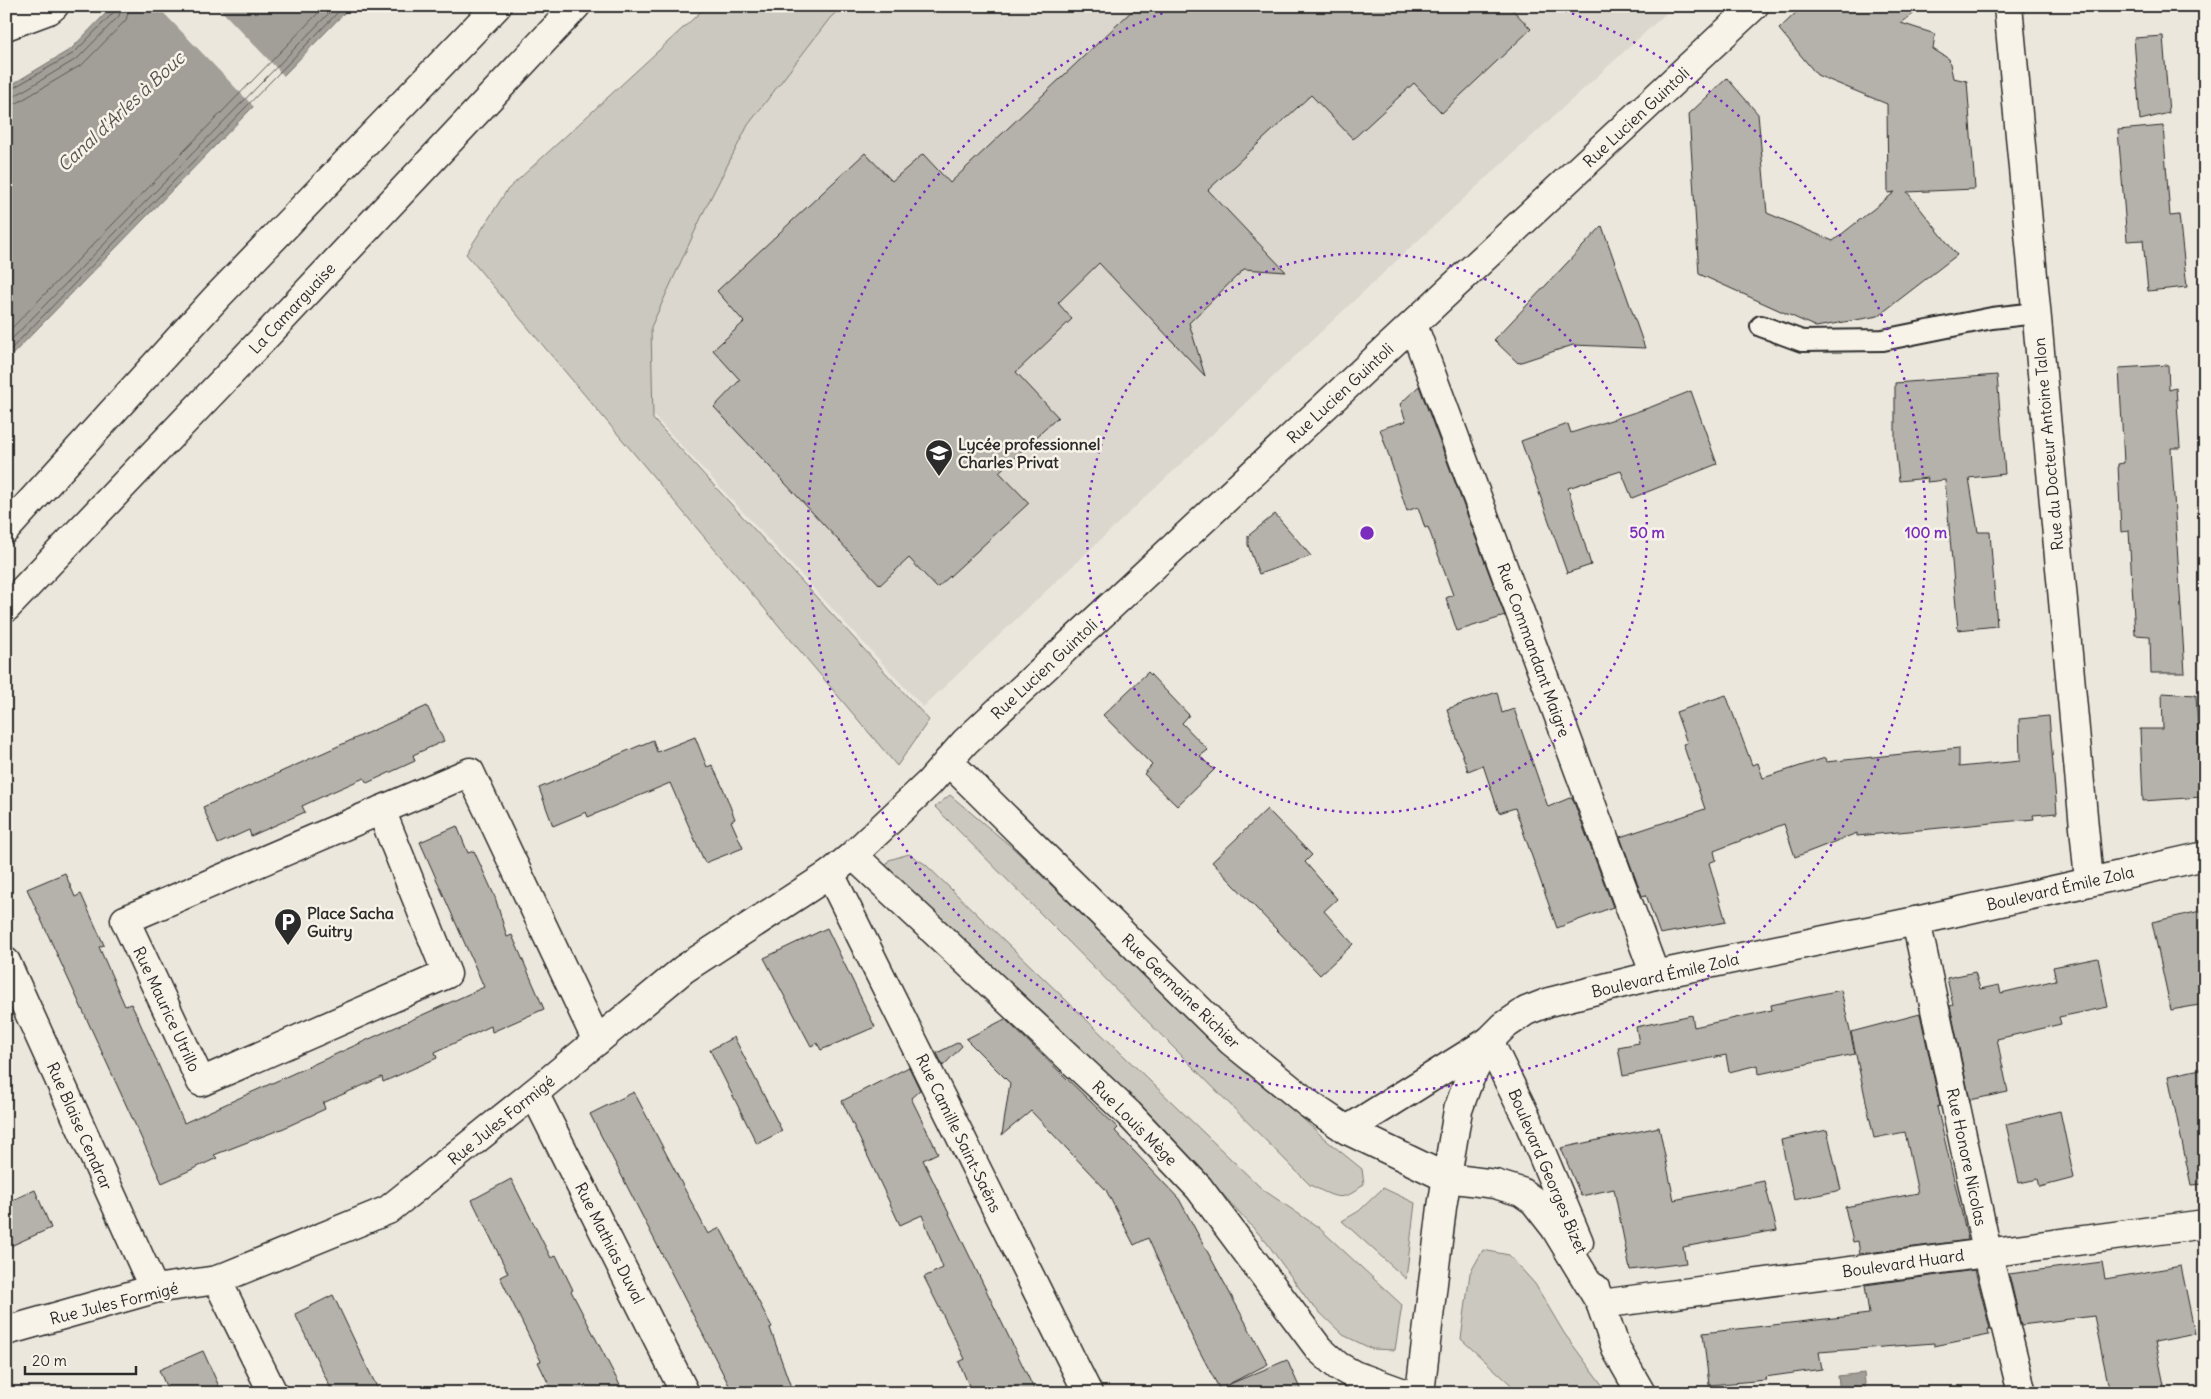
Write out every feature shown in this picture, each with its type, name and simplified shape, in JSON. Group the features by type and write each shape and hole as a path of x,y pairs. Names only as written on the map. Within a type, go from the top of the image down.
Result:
{"main road":[{"path":"6,26 49,10 54,6"},
{"path":"6,529 216,298 497,6"},
{"name":"La Camarguaise","path":"6,608 266,336 576,6"},
{"path":"462,126 589,6"},
{"name":"Rue Lucien Guintoli","path":"929,783 965,742 1754,6"},
{"name":"Rue du Docteur Antoine Talon","path":"2008,6 2089,881"},
{"name":"Rue Commandant Maigre","path":"1413,325 1655,975"},
{"name":"Rue Germaine Richier","path":"948,761 1231,1041 1310,1104 1347,1130 1446,1178"},
{"name":"Rue Maurice Utrillo","path":"381,810 447,974 201,1082 125,920 381,810 470,772 597,1041"},
{"name":"Rue Jules Formigé","path":"6,1331 154,1289 217,1280 388,1210 684,969 830,874 853,855 929,783"},
{"name":"Rue Louis Mège","path":"853,855 1136,1121 1199,1188 1319,1348 1338,1366 1404,1393"},
{"name":"Boulevard Émile Zola","path":"1420,1393 1446,1178 1458,1110 1468,1082 1489,1041 1504,1026 1526,1011 1549,1002 1655,975 1916,921 2205,856"},
{"name":"Rue Camille Saint-Saëns","path":"830,874 1088,1393"},
{"name":"Rue Honore Nicolas","path":"1916,921 1987,1251 2022,1393"},
{"name":"Rue Blaise Cendrar","path":"6,962 154,1289"},
{"path":"1347,1130 1489,1041"},
{"name":"Boulevard Georges Bizet","path":"1489,1041 1529,1123 1582,1248 1617,1351 1642,1393"},
{"name":"Rue Mathias Duval","path":"534,1093 685,1393"},
{"name":"Boulevard Georges Bizet","path":"1446,1178 1495,1184 1521,1192 1534,1201 1555,1228 1601,1304"},
{"name":"Boulevard Huard","path":"1601,1304 1987,1251 2205,1224"},
{"path":"217,1280 273,1393"}],"lane":[{"path":"1761,326 1802,341 1883,340 1992,318 2036,313"}],"shaded area":[{"path":"707,6 843,6 830,18 748,125 706,207 651,327 653,419 929,720 897,766 466,254 507,190"},
{"name":"Lycée professionnel Charles Privat","path":"719,6 1674,6 1411,247 923,707 487,235"},
{"path":"950,795 1014,849 1088,921 1326,1140 1362,1169 1364,1184 1344,1196 1332,1195 1310,1185 935,807"},
{"path":"909,854 925,864 1262,1189 1318,1227 1402,1305 1395,1350 1372,1349 1343,1335 1310,1303 1267,1243 1211,1181 884,868 889,860"},
{"path":"1383,1188 1415,1203 1406,1279 1342,1221 1359,1211"},
{"path":"1483,1250 1509,1255 1535,1284 1564,1333 1608,1393 1520,1393 1461,1339 1470,1273"}],"water":[{"name":"Canal d'Arles à Bouc","path":"113,6 351,6 6,361 6,88 71,49"},
{"path":"1864,1373 1866,1393 1840,1393 1838,1376"}],"pier":[{"path":"157,6 217,6 285,77 255,108"}],"building":[{"path":"1137,6 1509,6 1531,29 1442,113 1414,83 1353,139 1311,95 1208,190 1286,272 1244,269 1189,323 1205,376 1099,263 1058,303 1072,319 1016,372 1058,417 999,472 1029,503 937,588 909,558 880,585 714,407 740,380 713,350 744,322 717,291 865,153 892,181 923,154 950,183"},
{"path":"1803,6 1924,6 1901,23 1935,34 1933,49 1949,59 1953,78 1967,81 1975,189 1907,192 1957,255 1878,316 1816,327 1699,274 1689,114 1727,78 1758,114 1767,213 1833,241 1895,192 1888,193 1887,104 1817,75 1779,29"},
{"path":"2163,36 2169,113 2140,120 2134,38"},
{"path":"2163,126 2170,216 2179,215 2187,287 2148,291 2143,240 2127,241 2118,130"},
{"path":"1602,226 1645,348 1573,345 1518,363 1494,340"},
{"path":"2168,365 2169,390 2176,388 2180,448 2171,448 2185,673 2151,673 2150,636 2135,635 2129,531 2121,532 2118,464 2124,463 2119,368"},
{"path":"1997,375 2005,474 1969,478 1978,532 1990,532 1997,626 1958,630 1945,480 1927,482 1928,478 1899,481 1895,444 1895,383"},
{"path":"1419,386 1505,616 1457,631 1446,598 1453,595 1428,527 1425,528 1418,507 1407,511 1380,429 1406,421 1400,404"},
{"path":"1691,391 1717,464 1632,498 1621,471 1568,488 1591,565 1567,573 1521,441 1568,424 1571,433 1651,407"},
{"path":"1275,514 1311,556 1259,574 1248,545 1248,536"},
{"path":"1148,672 1189,715 1182,723 1208,750 1200,756 1214,770 1177,806 1144,774 1152,765 1103,715"},
{"path":"1497,692 1502,713 1514,709 1548,807 1572,797 1613,907 1557,928 1515,808 1499,813 1483,765 1468,771 1447,709"},
{"path":"2162,693 2196,695 2202,797 2143,801 2140,729 2163,729"},
{"path":"1726,695 1752,765 1758,763 1763,778 1825,758 1826,762 1959,748 1959,767 2020,761 2019,719 2049,716 2057,813 2033,815 2034,819 1857,836 1857,833 1795,857 1784,824 1714,851 1716,860 1709,863 1726,922 1660,934 1646,895 1642,896 1620,837 1705,809 1683,744 1687,743 1676,712"},
{"path":"427,706 444,741 413,755 415,761 367,783 364,778 332,792 302,806 305,812 251,836 249,830 218,844 203,807"},
{"path":"695,737 707,767 712,765 723,788 735,819 731,821 743,848 705,863 670,783 588,817 586,812 553,826 539,788 653,740 657,752"},
{"path":"1267,809 1312,855 1305,862 1337,899 1324,911 1353,944 1320,975 1212,862"},
{"path":"457,826 468,853 474,851 495,897 507,937 512,935 544,1009 492,1032 491,1026 435,1052 437,1058 383,1082 382,1077 323,1103 325,1109 284,1128 214,1155 217,1158 162,1183 27,889 65,873 75,897 81,894 104,945 99,947 125,1006 131,1004 184,1123 484,987 420,842"},
{"path":"2205,910 2205,1004 2171,1010 2152,922"},
{"path":"827,928 875,1027 821,1050 817,1043 811,1046 764,958"},
{"path":"2098,958 2108,1007 2059,1017 2061,1024 1997,1039 2008,1092 1970,1100 1950,1006 1953,1005 1947,978 1975,972 1980,989 1999,985 2001,993 2056,980 2053,967"},
{"path":"1841,990 1855,1054 1759,1074 1758,1065 1729,1072 1726,1055 1623,1076 1618,1047 1639,1043 1636,1027 1692,1015 1694,1027 1772,1010 1771,1005"},
{"path":"1920,1014 1940,1106 1937,1107 1968,1240 1860,1254 1858,1241 1853,1242 1845,1207 1918,1193 1905,1132 1874,1138 1851,1032"},
{"path":"1005,1019 1118,1128 1115,1131 1179,1199 1268,1364 1225,1386 1287,1360 1302,1393 1210,1393 1219,1388 1192,1337 1148,1238 1134,1245 1106,1190 1031,1111 1002,1135 1010,1083 966,1039"},
{"path":"734,1037 782,1131 757,1144 710,1050"},
{"path":"959,1042 962,1046 943,1066 937,1053"},
{"path":"909,1067 920,1090 911,1098 938,1153 923,1160 1036,1393 972,1393 959,1362 965,1359 924,1277 943,1268 922,1215 900,1225 842,1101"},
{"path":"2205,1068 2205,1184 2191,1185 2168,1076"},
{"path":"634,1092 708,1234 720,1228 772,1327 770,1328 793,1393 733,1393 590,1114"},
{"path":"2060,1111 2074,1178 2040,1187 2038,1179 2019,1183 2006,1124"},
{"path":"1659,1127 1674,1200 1764,1181 1777,1230 1683,1247 1686,1263 1630,1270 1614,1189 1581,1196 1561,1148"},
{"path":"1827,1130 1841,1190 1794,1200 1781,1140"},
{"path":"511,1179 551,1258 556,1255 573,1290 571,1291 624,1393 553,1393 538,1362 541,1361 500,1277 508,1273 472,1200"},
{"path":"35,1190 51,1228 6,1248 6,1203"},
{"path":"2102,1262 2105,1279 2181,1266 2195,1334 2155,1342 2164,1385 2127,1393 2110,1393 2094,1316 2021,1325 2009,1274"},
{"path":"1975,1270 1990,1329 1988,1329 1989,1335 1934,1346 1934,1343 1819,1352 1822,1369 1765,1377 1766,1380 1709,1385 1703,1333 1869,1314 1865,1285"},
{"path":"333,1295 380,1393 333,1393 295,1314"},
{"path":"203,1351 222,1393 169,1393 159,1370"}],"place":[{"name":"Lycée professionnel Charles Privat","path":"939,477"},
{"name":"Place Sacha Guitry","path":"288,946"}]}
